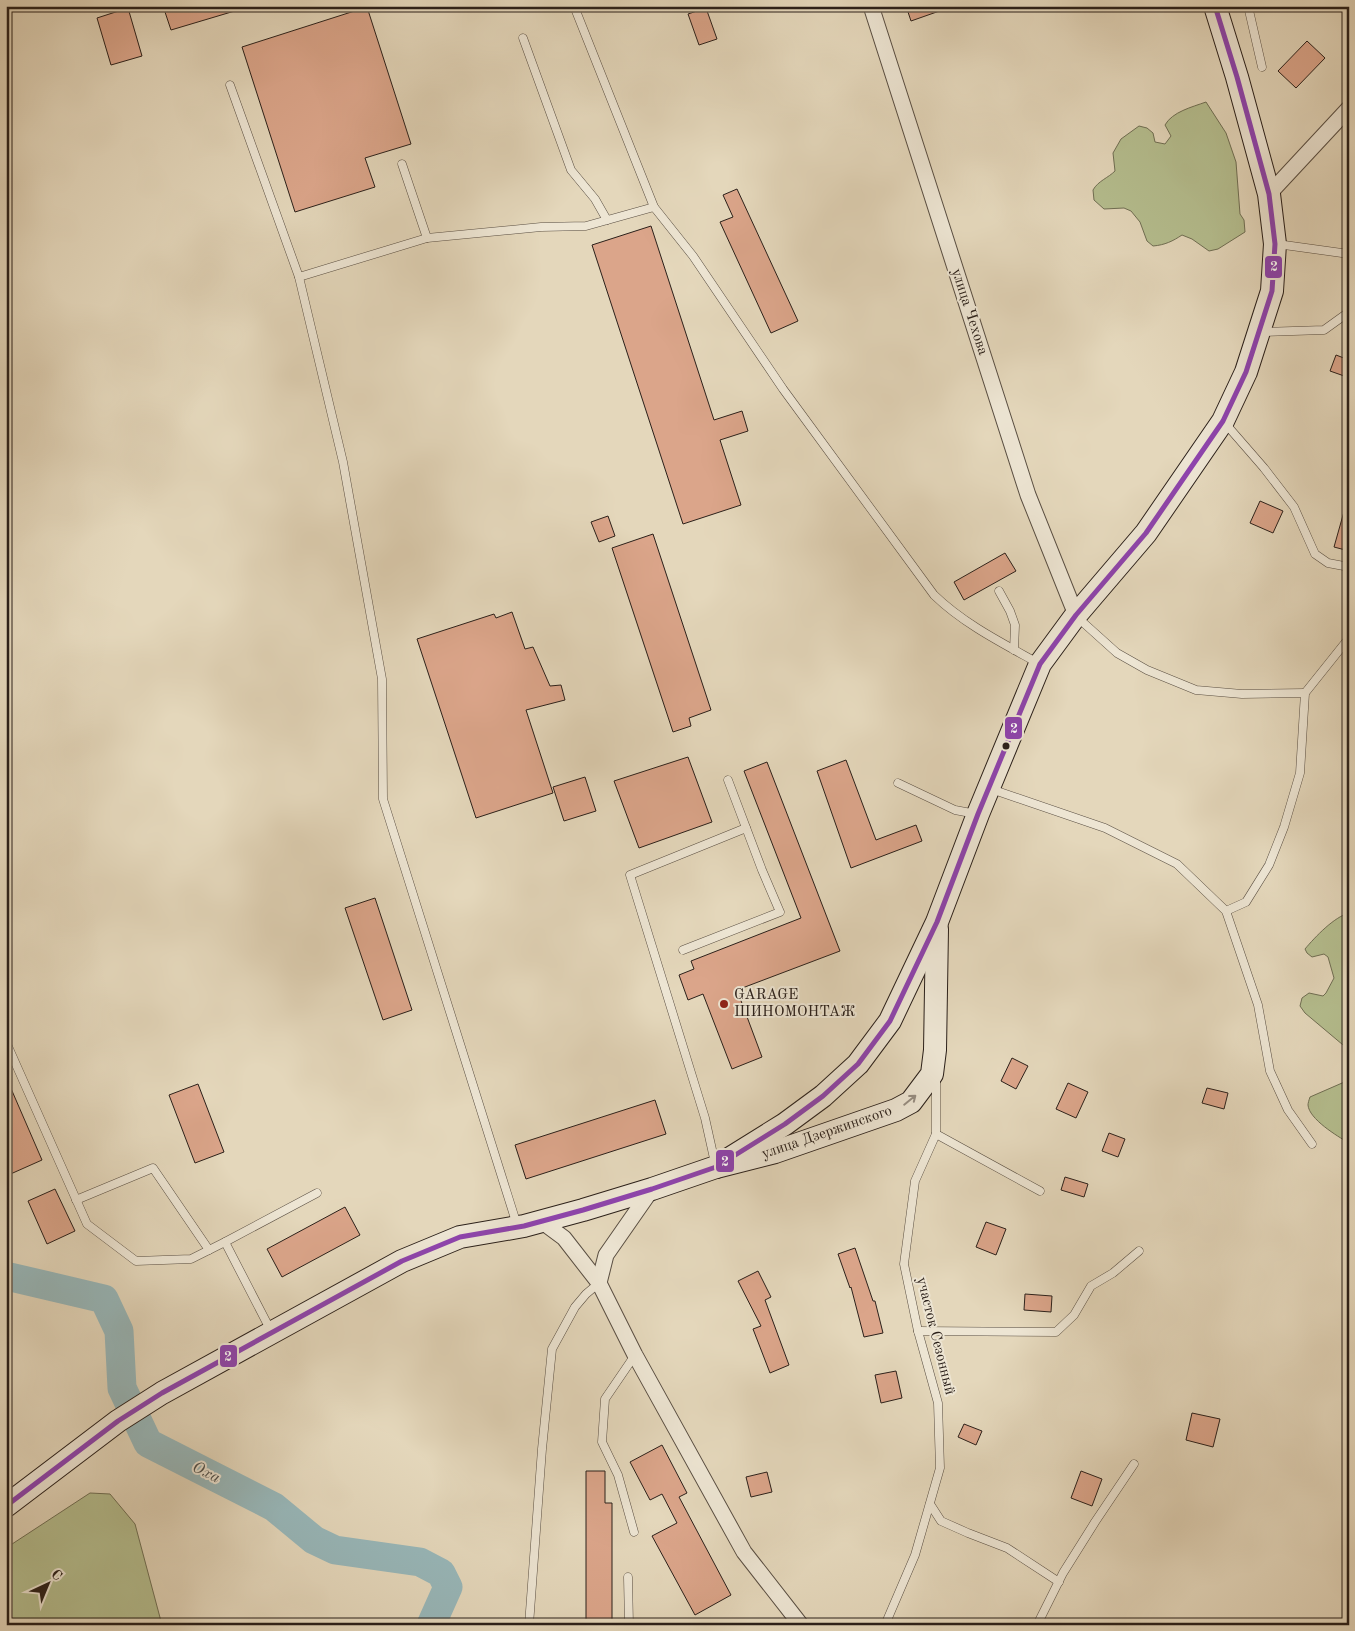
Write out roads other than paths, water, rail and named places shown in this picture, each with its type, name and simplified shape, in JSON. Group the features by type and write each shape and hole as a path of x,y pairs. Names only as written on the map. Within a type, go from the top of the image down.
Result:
{"street":[{"name":"улица Чехова","path":"871,6 1028,495 1076,615"},
{"name":"улица Дзержинского","path":"716,1167 785,1124 823,1096 858,1064 890,1021 937,922 978,814 1040,664 1076,615 1146,533 1223,421 1246,372 1272,291 1276,244 1269,194 1237,77 1215,6"},
{"path":"1269,194 1349,108"},
{"name":"улица Дзержинского","path":"716,1167 776,1152 911,1102 932,1074 936,1050 937,922"},
{"path":"6,1506 118,1421 162,1393 402,1261 460,1237 541,1221 652,1189 716,1167"},
{"path":"599,1283 606,1255 652,1189"},
{"path":"541,1221 564,1238 599,1283 634,1355 744,1552 801,1625"}],"lane":[{"path":"574,6 654,207 694,256 783,389 934,595 947,608 994,640 1040,664"},
{"path":"1248,6 1262,67"},
{"path":"523,38 571,170 595,199 607,220"},
{"path":"230,85 299,277 343,462 382,679 383,799 518,1227"},
{"path":"402,164 426,238"},
{"path":"299,277 426,238 541,227 586,226 654,207"},
{"path":"1276,244 1349,254"},
{"path":"1258,332 1324,330 1349,312"},
{"path":"1223,421 1264,468 1294,507 1315,554 1328,562 1349,567"},
{"path":"999,591 1015,625 1014,650"},
{"path":"1076,615 1117,653 1147,670 1196,690 1242,694 1305,693"},
{"path":"1226,911 1246,902 1269,866 1300,773 1305,693 1349,638"},
{"path":"684,950 780,912 728,780"},
{"path":"898,783 955,810 978,814"},
{"path":"989,788 1105,828 1177,864 1226,911 1258,1005 1270,1071 1288,1110 1312,1144"},
{"path":"716,1167 705,1118 630,876 746,828"},
{"path":"6,1042 87,1224 136,1261 191,1259 317,1193"},
{"name":"участок Сезонный","path":"884,1625 915,1555 940,1468 938,1403 918,1331 904,1264 915,1181 936,1134 936,1050"},
{"path":"936,1134 1040,1191"},
{"path":"76,1200 153,1168 208,1250"},
{"path":"225,1242 272,1333"},
{"path":"918,1331 1056,1332 1074,1315 1091,1286 1113,1273 1138,1251"},
{"path":"529,1625 542,1449 552,1349 575,1307 599,1283"},
{"path":"634,1355 605,1399 602,1442 618,1475 634,1532"},
{"path":"1038,1625 1059,1582 1094,1522 1134,1464"},
{"path":"930,1504 941,1521 968,1534 1007,1548 1059,1582"},
{"path":"628,1577 629,1625"}],"waterway":[{"name":"Оха","path":"6,1276 104,1299 119,1331 122,1388 148,1443 274,1507 314,1540 335,1550 420,1562 441,1573 448,1587 431,1625"}],"place":[{"name":"GARAGE ШИНОМОНТАЖ","path":"724,1004"}]}
